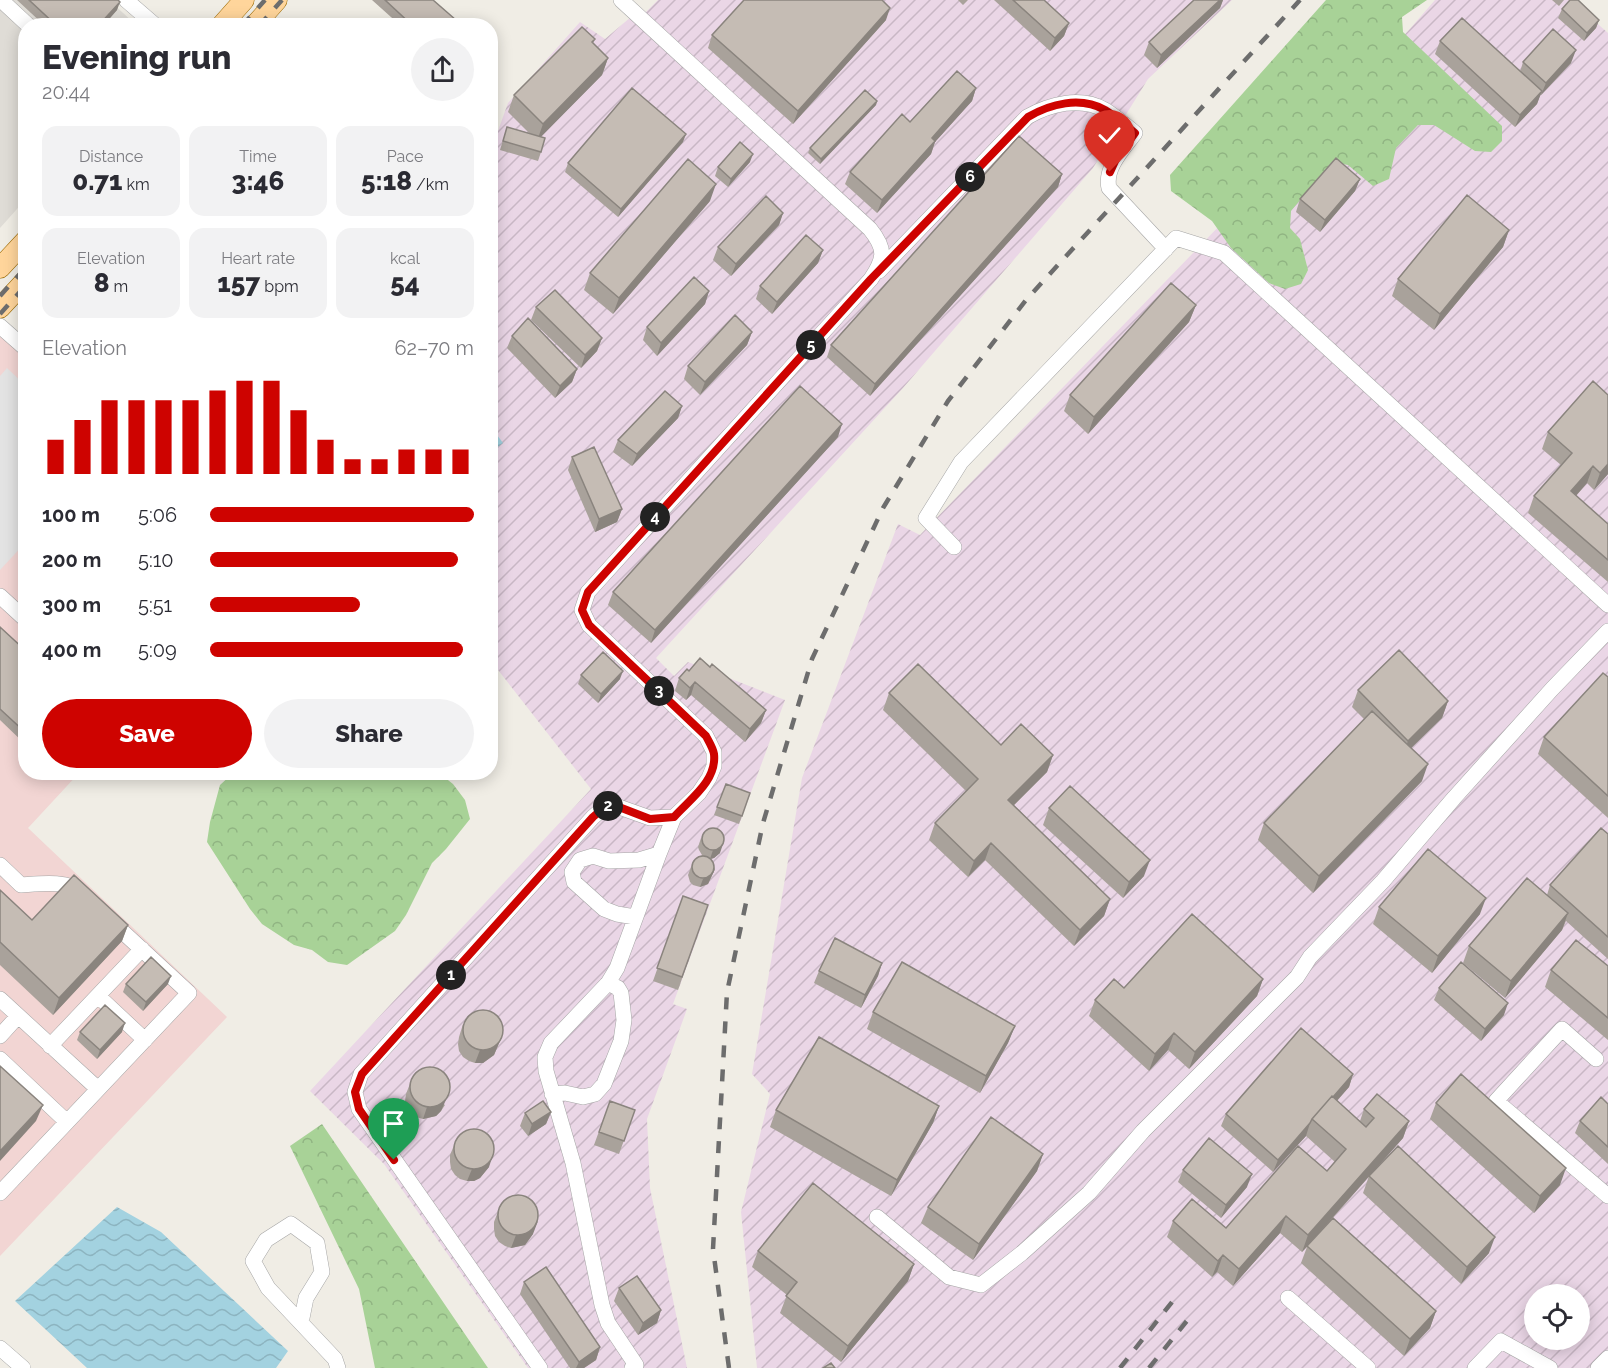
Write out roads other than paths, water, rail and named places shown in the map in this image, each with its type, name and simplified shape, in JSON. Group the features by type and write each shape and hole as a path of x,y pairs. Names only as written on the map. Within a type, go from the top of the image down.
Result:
{"main road":[{"path":"228,18 244,0"},
{"path":"261,18 277,0"},
{"path":"0,267 18,248"},
{"path":"0,308 18,289"}],"street":[{"path":"1,0 20,18"},
{"path":"126,0 147,18"},
{"path":"621,0 870,229 879,241 882,252 880,265 871,279"},
{"path":"632,1368 636,1365 608,1323 602,1305 573,1163 552,1094 545,1057 551,1043 608,983 616,968 674,817 699,792 709,778 714,766 714,752 706,736 589,625 582,610 588,592 871,279 1028,117 1042,109 1064,103 1083,103 1104,110 1135,133 1115,161 1107,179 1108,188 1166,249"},
{"path":"954,547 926,518 961,462 1176,238 1224,253 1608,605"},
{"path":"0,326 18,342"},
{"path":"0,596 18,613"},
{"path":"877,1217 949,1277 981,1285 1022,1253 1089,1193 1143,1131 1297,977 1310,957 1383,881 1552,688 1608,631"},
{"path":"540,1368 359,1109 355,1092 362,1074 593,817 606,806 619,807 650,819 674,817"},
{"path":"635,917 604,909 574,882 572,872 580,860 593,856 609,861 639,860 659,854"},
{"path":"0,865 21,885 57,884 77,888 189,993 0,1193"},
{"path":"51,1046 142,949"},
{"path":"552,1094 564,1093 583,1097 595,1094 604,1084 621,1041 624,1020 621,993 618,988 608,983"},
{"path":"98,996 145,1040"},
{"path":"0,999 98,1089"},
{"path":"0,1036 18,1016"},
{"path":"1596,1059 1562,1029 1496,1101 1608,1196"},
{"path":"0,1059 67,1122"},
{"path":"302,1318 306,1298 322,1272 317,1243 291,1224 266,1240 253,1261 268,1288 335,1359 338,1368"},
{"path":"1288,1298 1368,1368"},
{"path":"1475,1368 1502,1341 1550,1368"},
{"path":"0,1348 23,1368"},
{"path":"1598,1368 1608,1358"}],"water":[{"path":"498,436 503,443 498,447"},
{"path":"117,1207 161,1232 288,1351 276,1368 87,1368 15,1301"}],"railway":[{"path":"249,18 265,0"},
{"path":"266,18 282,0"},
{"path":"729,1368 713,1249 727,992 763,823 812,659 883,508 948,401 1026,300 1300,0"},
{"path":"0,296 18,276"},
{"path":"0,314 18,294"},
{"path":"1120,1368 1172,1302"},
{"path":"1149,1368 1190,1317"}]}
